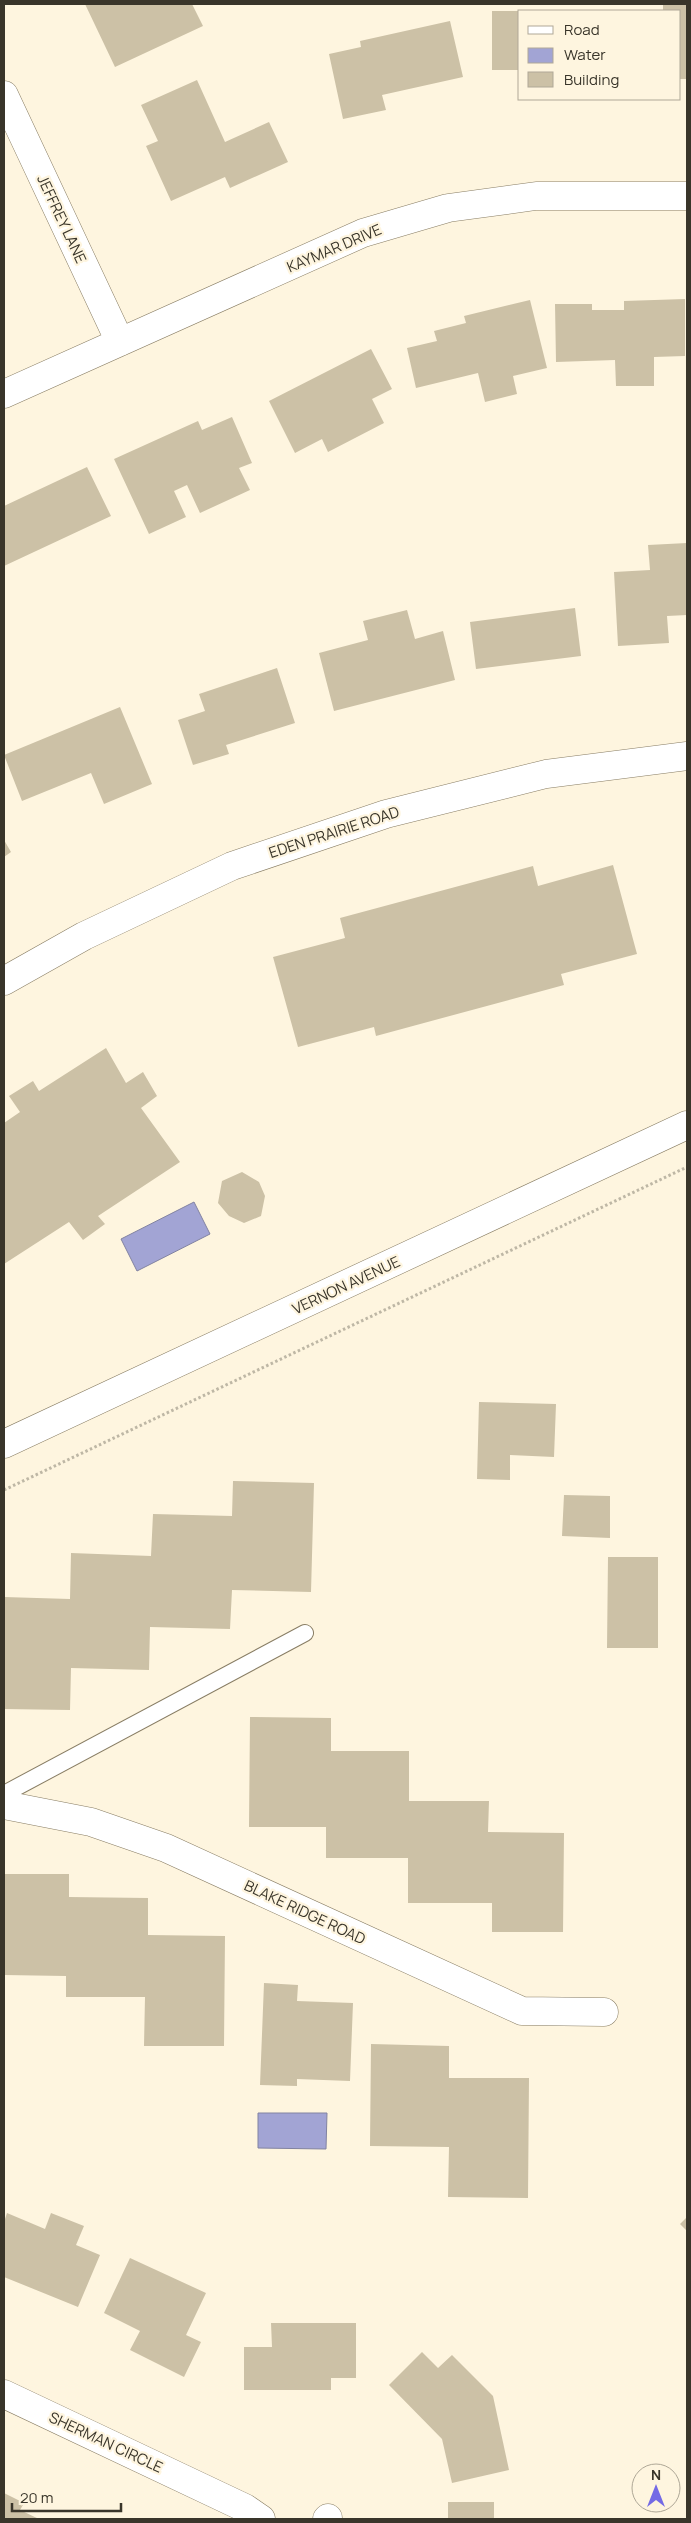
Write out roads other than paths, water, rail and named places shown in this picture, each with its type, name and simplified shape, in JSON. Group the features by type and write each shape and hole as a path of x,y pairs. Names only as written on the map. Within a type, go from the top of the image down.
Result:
{"street":[{"name":"JEFFREY LANE","path":"4,95 120,342"},
{"name":"KAYMAR DRIVE","path":"4,394 363,233 448,208 536,196 687,196"},
{"name":"EDEN PRAIRIE ROAD","path":"4,981 84,936 232,866 386,814 546,774 687,756"},
{"name":"VERNON AVENUE","path":"4,1444 687,1125"},
{"name":"BLAKE RIDGE ROAD","path":"4,1805 91,1822 166,1848 522,2011 604,2012"},
{"name":"SHERMAN CIRCLE","path":"4,2394 245,2508 261,2519"}],"lane":[{"path":"4,1794 305,1633"}],"water":[{"path":"194,1202 210,1234 137,1271 121,1239"},
{"path":"258,2113 327,2113 326,2149 258,2148"}]}
